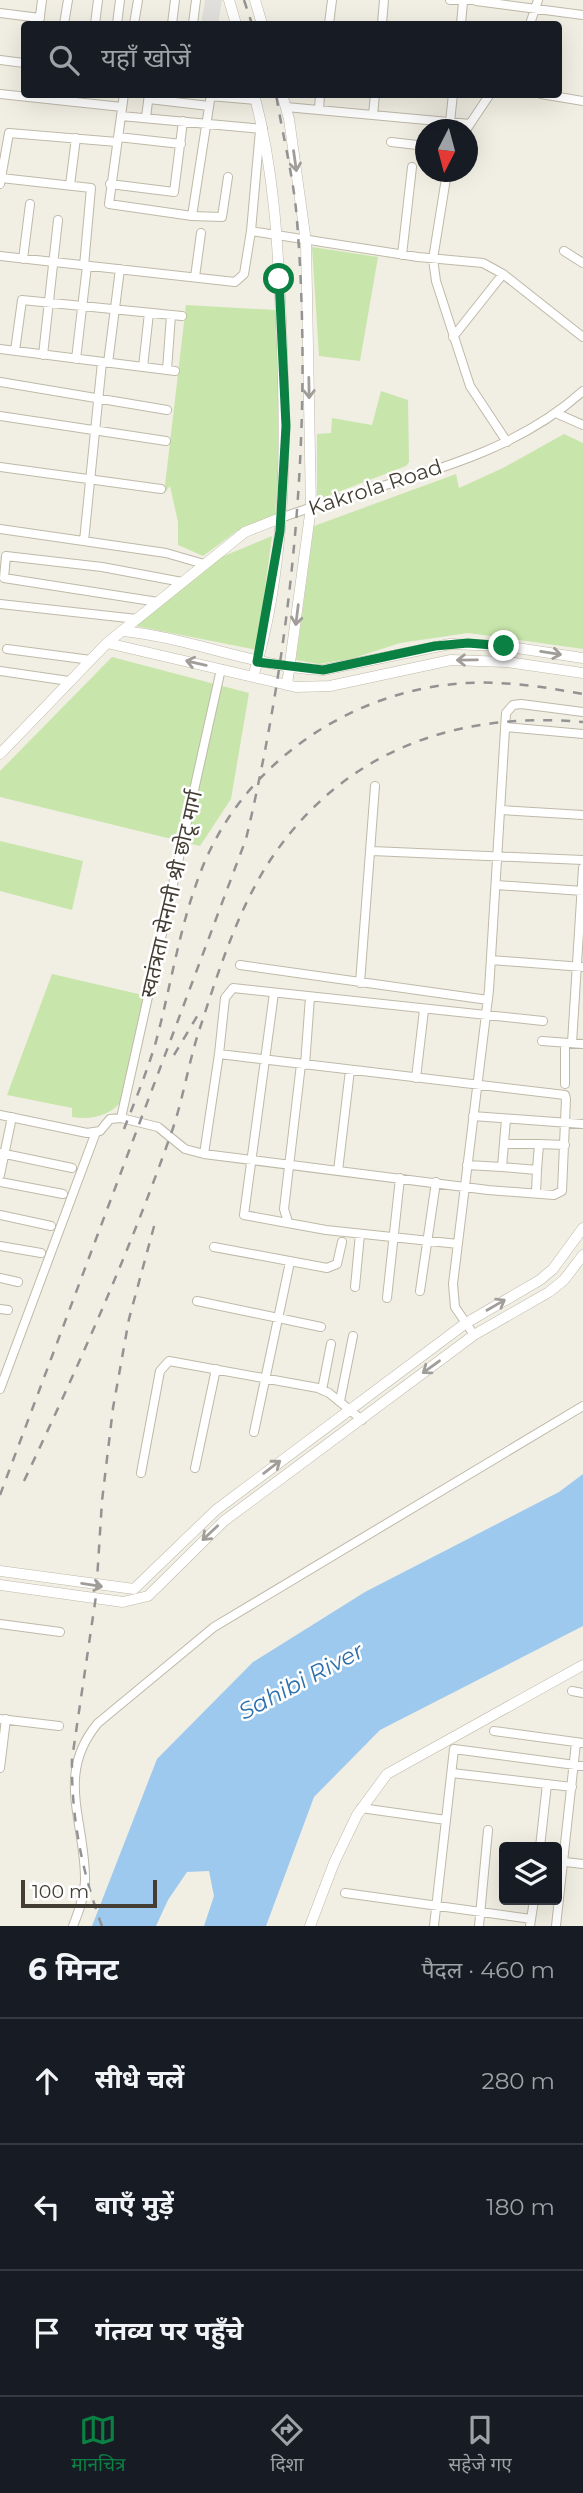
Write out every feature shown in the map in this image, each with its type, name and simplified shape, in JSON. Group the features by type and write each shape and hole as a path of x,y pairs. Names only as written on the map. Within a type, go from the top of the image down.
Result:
{"street":[{"path":"0,13 39,21 42,0"},
{"path":"64,21 68,0"},
{"path":"95,21 98,0"},
{"path":"117,21 120,0"},
{"path":"134,21 138,0"},
{"path":"172,21 175,0"},
{"path":"193,21 196,0"},
{"path":"229,0 235,21"},
{"path":"256,0 261,21"},
{"path":"329,21 332,0"},
{"path":"382,21 384,0"},
{"path":"450,0 537,3 583,15"},
{"path":"461,21 463,2"},
{"path":"531,21 537,3"},
{"path":"0,60 21,63"},
{"path":"0,94 21,97"},
{"path":"28,98 146,117 262,128"},
{"path":"123,98 110,184 111,205 192,216 222,217 228,177"},
{"path":"146,117 149,98"},
{"path":"169,98 209,106"},
{"path":"192,216 210,98"},
{"path":"253,677 280,531 278,519 286,426 278,235 255,98"},
{"path":"283,98 306,238 312,507 287,685"},
{"path":"319,110 320,98"},
{"path":"373,115 375,98"},
{"path":"450,119 453,98"},
{"path":"473,119 487,98"},
{"path":"562,98 583,101"},
{"path":"285,107 417,119"},
{"path":"110,184 174,192 184,121"},
{"path":"0,256 235,282 243,279 262,128"},
{"path":"0,184 9,132 181,144"},
{"path":"70,185 76,138"},
{"path":"391,142 415,145"},
{"path":"402,255 412,167"},
{"path":"1,177 92,190 76,359"},
{"path":"445,182 433,259 436,281 470,386 507,442"},
{"path":"23,259 30,204"},
{"path":"43,355 58,220"},
{"path":"251,231 402,255 483,263 503,274 583,337"},
{"path":"195,277 201,233"},
{"path":"564,251 583,263"},
{"path":"84,541 98,398 120,269"},
{"path":"453,337 503,274"},
{"path":"15,351 21,301 182,316"},
{"path":"143,367 149,313"},
{"path":"0,349 171,370 172,315"},
{"path":"0,382 167,410"},
{"name":"Kakrola Road","path":"0,754 107,643 245,532 312,507 410,479 507,442 558,414 583,391"},
{"path":"558,414 583,425"},
{"path":"0,416 166,441"},
{"path":"0,467 161,489"},
{"path":"0,529 166,553 204,564"},
{"path":"159,602 4,578 6,556 102,567 182,583"},
{"path":"0,604 137,619"},
{"path":"122,631 257,662 323,670 435,646 468,643 583,658"},
{"path":"107,643 287,685 330,686 434,662 461,660 507,662 583,673"},
{"path":"7,649 91,660"},
{"name":"स्वतंत्रता सेनानी श्री छोटू मार्ग","path":"121,1118 221,669"},
{"path":"0,671 69,681"},
{"path":"474,1335 455,1307 453,1296 488,1000 508,709 513,705 583,712"},
{"path":"505,727 583,734"},
{"path":"360,983 375,786"},
{"path":"500,810 583,815"},
{"path":"372,851 583,860"},
{"path":"565,1084 580,967 583,868"},
{"path":"496,885 581,890"},
{"path":"491,960 580,967"},
{"path":"240,965 488,1000"},
{"path":"204,1154 229,990 543,1021"},
{"path":"274,993 252,1160 246,1181 244,1215 360,1234 458,1244"},
{"path":"288,1222 284,1209 310,997"},
{"path":"416,1078 424,1010"},
{"path":"542,1041 583,1044"},
{"path":"0,1389 96,1132 110,1119 121,1118 158,1127 180,1146 204,1154 464,1186 554,1195 562,1192 565,1095 219,1054"},
{"path":"338,1171 350,1070"},
{"path":"0,1115 96,1132"},
{"path":"473,1116 583,1124"},
{"path":"0,1175 2,1153 12,1117"},
{"path":"502,1167 506,1119"},
{"path":"504,1144 565,1145"},
{"path":"536,1193 539,1144"},
{"path":"2,1153 72,1168"},
{"path":"467,1165 537,1170"},
{"path":"387,1298 400,1178"},
{"path":"0,1182 64,1194"},
{"path":"420,1291 436,1182"},
{"path":"0,1215 51,1226"},
{"path":"0,1571 134,1589 215,1510 466,1323 540,1280 553,1269 583,1228"},
{"path":"355,1287 360,1234"},
{"path":"214,1247 333,1268 340,1256 342,1242"},
{"path":"0,1245 41,1253"},
{"path":"0,1585 124,1602 148,1596 224,1521 474,1335 549,1292 564,1280 583,1255"},
{"path":"254,1432 290,1262"},
{"path":"0,1278 18,1282"},
{"path":"197,1301 321,1327"},
{"path":"340,1401 353,1336"},
{"path":"322,1390 331,1344"},
{"path":"141,1473 160,1371 169,1361 322,1390 350,1408 362,1420"},
{"path":"195,1468 216,1369"},
{"path":"73,1926 85,1881 75,1805 75,1764 85,1738 98,1723 214,1628 583,1406"},
{"path":"58,1594 60,1580"},
{"path":"0,1624 60,1632"},
{"path":"310,1926 334,1863 362,1808 387,1774 402,1762 583,1665"},
{"path":"572,1691 583,1693"},
{"path":"0,1768 3,1719 59,1726"},
{"path":"494,1731 580,1743 572,1787 556,1926"},
{"path":"434,1926 454,1749 578,1765"},
{"path":"452,1773 572,1787"},
{"path":"541,1842 547,1784"},
{"path":"362,1808 446,1820"},
{"path":"479,1926 488,1830"},
{"path":"565,1862 583,1864"},
{"path":"345,1893 482,1912 531,1922"}],"green space":[{"path":"312,247 378,257 360,361 319,356"},
{"path":"186,305 276,310 281,433 275,515 237,531 203,556 178,545 178,522 170,486 164,494"},
{"path":"381,391 408,400 409,462 406,466 317,500 317,434 331,433 332,418 372,425"},
{"path":"564,434 583,443 583,649 468,633 400,643 354,658 319,664 296,660 314,526 456,474 459,488 503,468"},
{"path":"272,536 257,650 136,626 219,558"},
{"path":"112,657 249,693 231,799 200,846 0,797 0,771"},
{"path":"0,841 83,861 72,910 0,891"},
{"path":"52,974 147,996 122,1100 112,1110 100,1116 72,1117 72,1108 7,1095"}],"shaded area":[{"path":"205,0 222,0 218,21 202,21"}],"water":[{"name":"Sahibi River","path":"583,1474 583,1626 380,1730 314,1797 266,1926 204,1926 214,1896 209,1871 187,1872 168,1900 156,1926 92,1926 157,1759 253,1662 365,1592 559,1492"}],"railway":[{"path":"244,0 251,21"},
{"path":"0,1495 246,839 263,762 288,606 296,526 303,367 296,209 277,98"},
{"path":"124,1129 155,1045 181,935 201,871 220,832 244,796 274,765 307,738 344,716 383,700 425,688 496,683 583,694"},
{"path":"24,1481 139,1220 172,1131 198,1034 220,967 238,921 271,859 300,821 333,790 369,765 407,746 448,732 491,723 536,720 583,722"},
{"path":"174,1055 199,1013"},
{"path":"102,1926 79,1844 73,1802 72,1759 96,1596 102,1501 113,1408 129,1319 156,1219"}],"route":[{"path":"279,279 286,426 278,519 280,531 263,643 257,662 323,670 450,644 504,646"}]}
